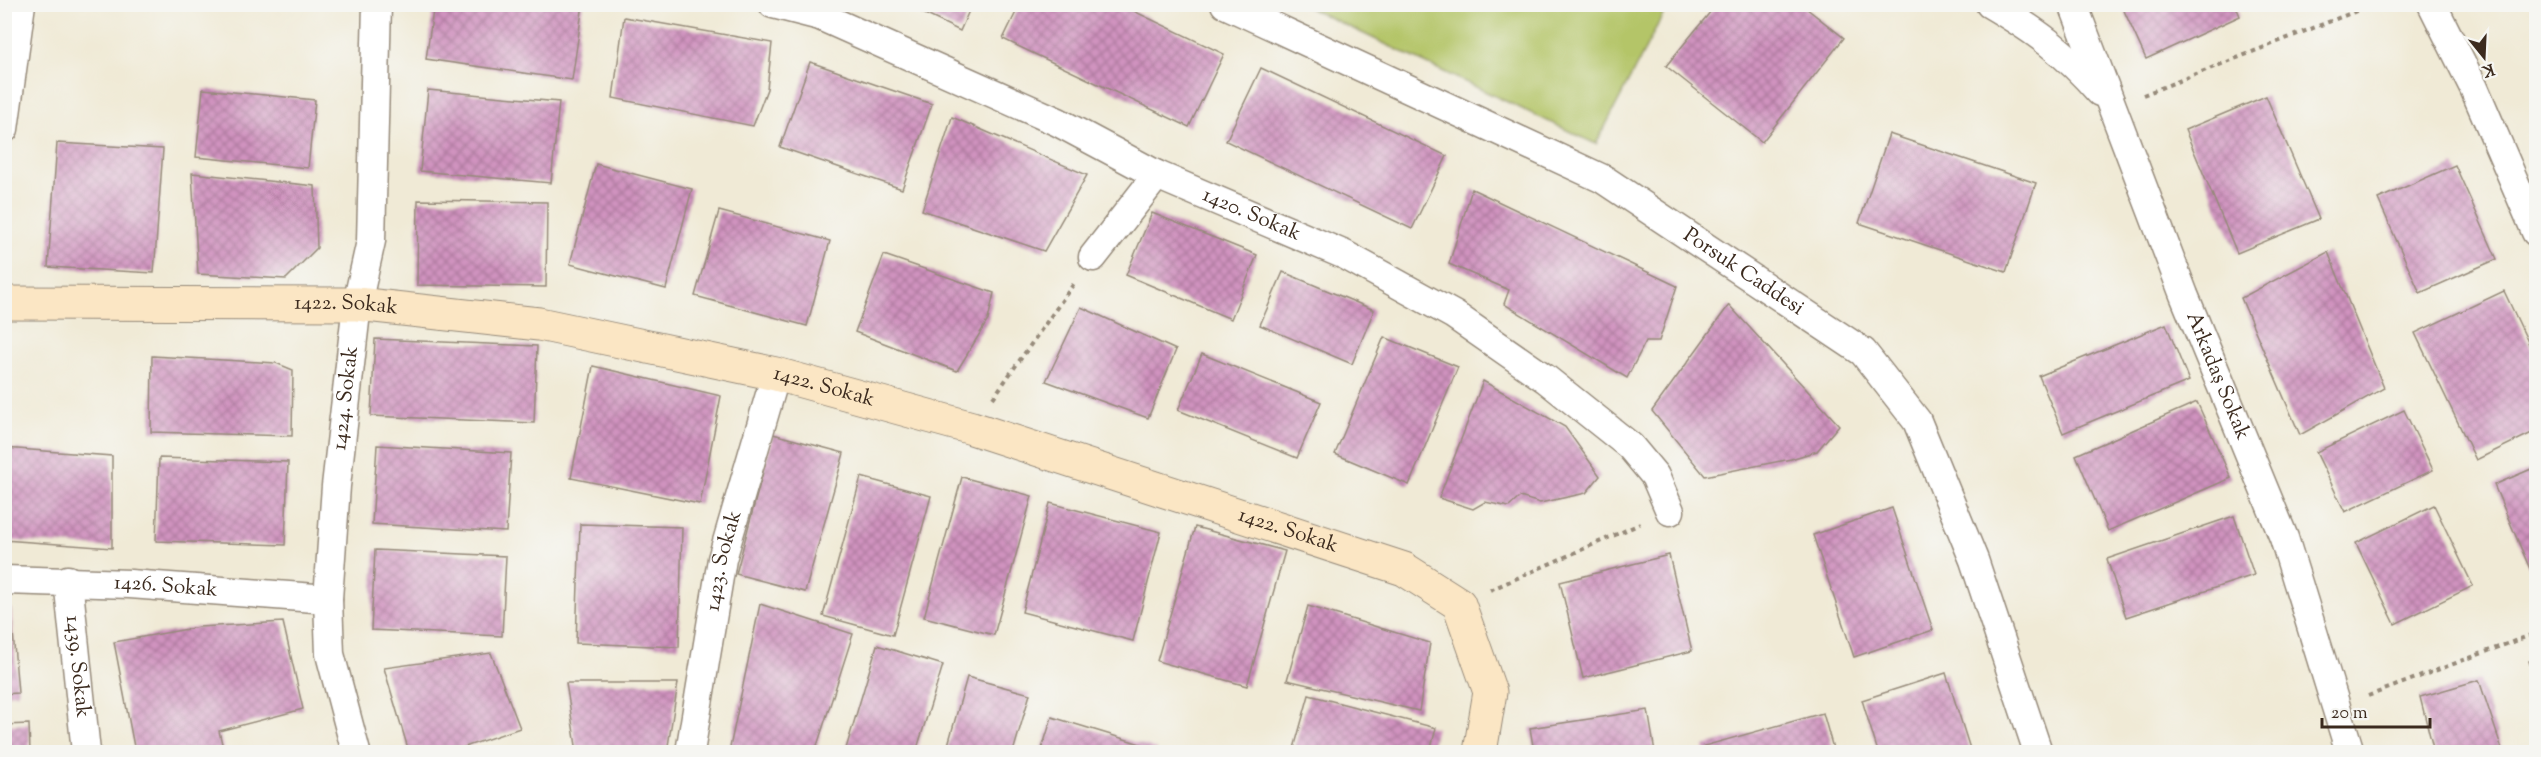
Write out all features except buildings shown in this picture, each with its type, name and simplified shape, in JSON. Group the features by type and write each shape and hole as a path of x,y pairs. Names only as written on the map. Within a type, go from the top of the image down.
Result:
{"street":[{"path":"4,129 21,4"},
{"name":"1424. Sokak","path":"356,753 330,654 328,599 336,486 357,304 371,241 376,4"},
{"name":"1420. Sokak","path":"773,4 831,21 1058,122 1157,175 1345,255 1454,315 1546,379 1630,446 1655,476 1670,511"},
{"name":"Porsuk Caddesi","path":"1225,4 1603,179 1863,352 1917,421 1974,560 2038,753"},
{"path":"1990,4 2026,26 2070,58 2114,107"},
{"name":"Arkadaş Sokak","path":"2073,4 2184,295 2284,538 2350,753"},
{"path":"2432,4 2474,88 2536,232"},
{"path":"1093,257 1157,175"},
{"name":"1422. Sokak","path":"4,303 357,304 539,324 776,374 972,428 1404,569 1459,604"},
{"name":"1423. Sokak","path":"690,753 722,559 776,374"},
{"name":"1426. Sokak","path":"4,580 68,580 328,599"},
{"name":"1439. Sokak","path":"68,580 86,753"},
{"path":"1459,604 1490,692 1480,753"}],"path":[{"path":"2114,107 2374,4"},
{"path":"972,428 1093,257"},
{"path":"1459,604 1670,511"},
{"path":"2336,708 2536,633"}],"green space":[{"path":"1303,5 1668,5 1596,144"}]}
